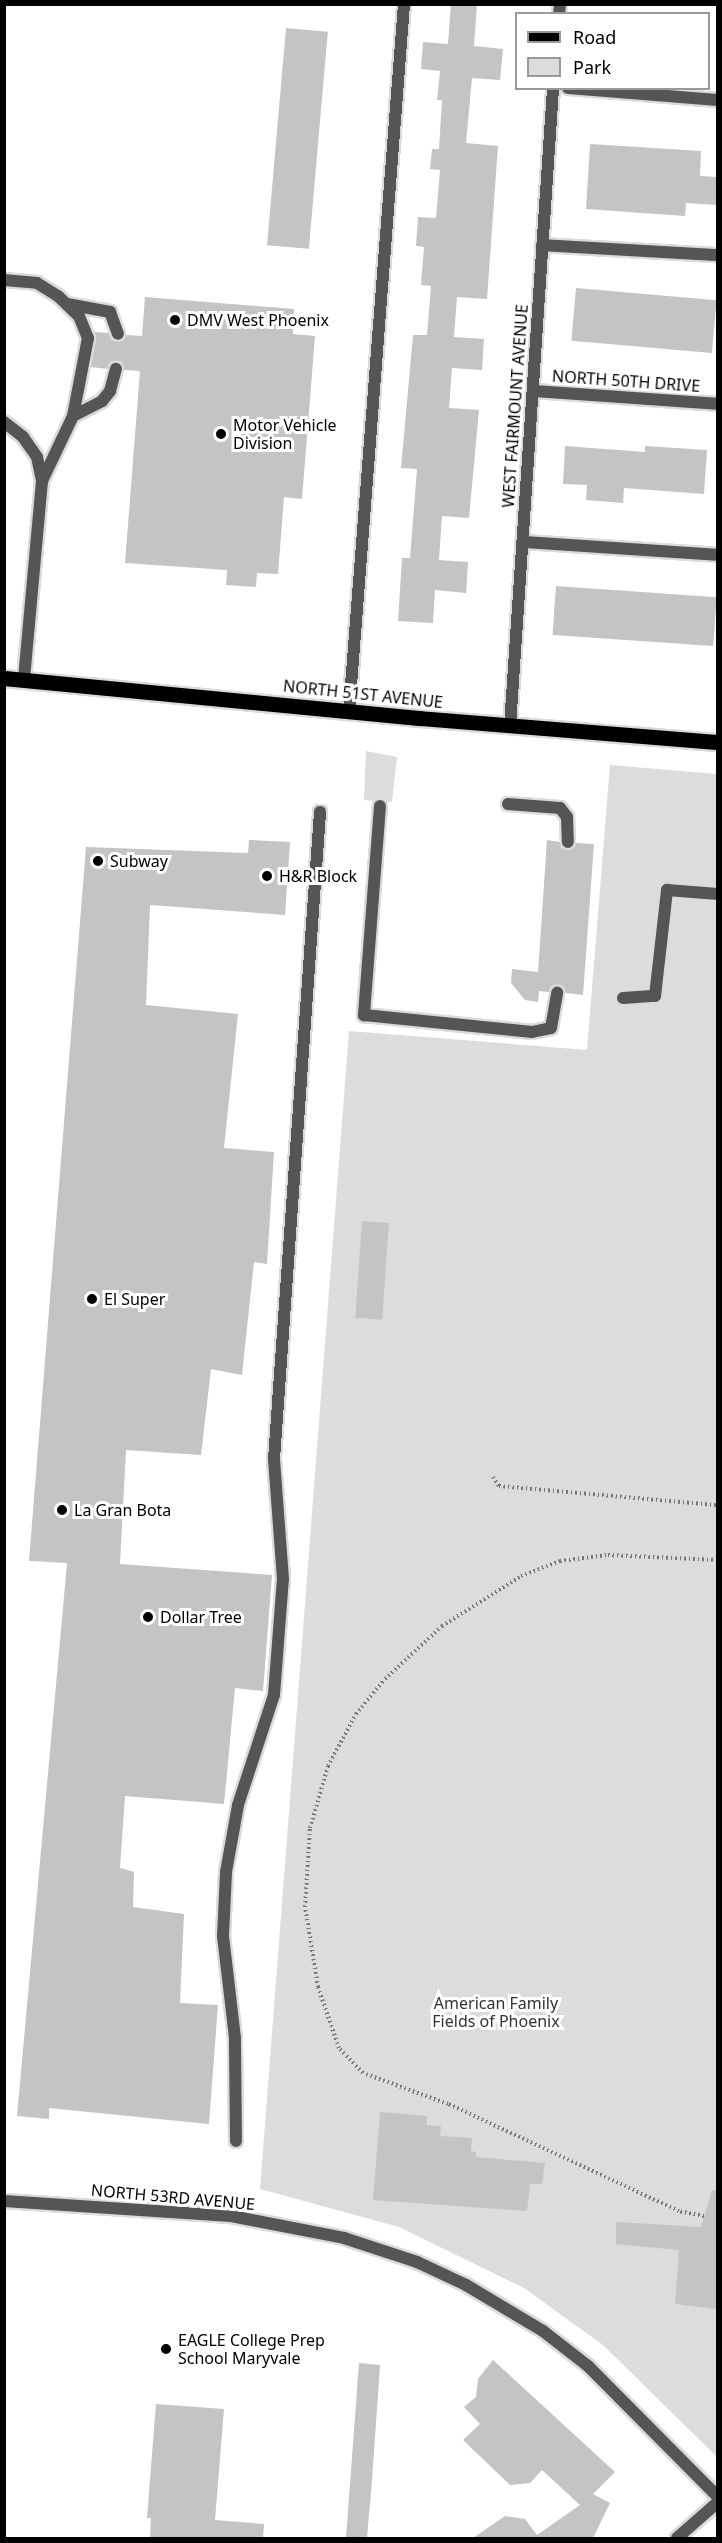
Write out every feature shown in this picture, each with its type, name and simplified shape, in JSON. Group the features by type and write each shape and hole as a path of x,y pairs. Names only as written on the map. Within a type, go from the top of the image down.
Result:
{"main road":[{"name":"NORTH 51ST AVENUE","path":"4,678 510,726 717,742"}],"street":[{"path":"350,711 404,4"},
{"name":"WEST FAIRMOUNT AVENUE","path":"510,726 553,90"},
{"path":"593,90 717,100"},
{"path":"542,245 717,255"},
{"path":"4,280 37,283 79,316 88,338 84,375 73,416 42,481"},
{"path":"66,304 110,312 118,334"},
{"path":"73,416 102,401 110,392 116,369"},
{"name":"NORTH 50TH DRIVE","path":"533,391 717,404"},
{"path":"4,422 23,437 37,457 42,481 24,680"},
{"path":"523,542 717,555"},
{"path":"508,804 560,807 567,817 568,842"},
{"path":"380,806 364,1015 532,1032 551,1029 557,993"},
{"path":"236,2141 236,2038 223,1936 226,1872 238,1805 275,1683 283,1579 274,1459 320,812"},
{"path":"623,998 656,996 668,890 717,894"},
{"name":"NORTH 53RD AVENUE","path":"4,2201 231,2216 344,2238 417,2262 513,2313 588,2366 717,2497"},
{"path":"677,2538 717,2502"}],"path":[{"path":"493,1477 499,1486 717,1505"},
{"path":"704,2216 680,2211 448,2104 363,2073 339,2048 318,1987 305,1906 310,1828 328,1766 356,1714 385,1679 442,1626 521,1576 560,1561 609,1555 717,1560"}],"green space":[{"path":"366,751 397,757 392,802 364,800"},
{"name":"American Family Fields of Phoenix","path":"610,765 717,774 717,2457 603,2345 524,2288 399,2227 260,2189 349,1031 587,1050"}],"building":[{"path":"451,4 477,4 474,46 503,49 500,80 472,78 466,143 498,146 487,299 457,297 454,337 484,339 482,370 452,368 449,408 479,410 469,518 442,516 439,560 468,562 466,593 435,590 433,623 398,621 402,558 410,558 417,469 401,468 413,335 427,335 431,286 421,285 424,247 416,246 418,217 436,218 440,170 430,169 432,149 439,149 442,100 437,100 440,71 421,69 423,42 448,44"},
{"path":"286,28 328,32 309,249 267,245"},
{"path":"590,144 701,151 700,176 717,177 717,205 686,203 685,216 586,209"},
{"path":"576,288 716,300 712,353 571,341"},
{"name":"Motor Vehicle Division","path":"145,297 294,309 293,334 315,336 302,499 284,497 278,574 257,573 256,587 226,585 227,570 125,563 140,371 124,370 118,361 108,369 91,367 94,332 109,333 117,342 126,335 142,336"},
{"path":"565,446 645,452 645,446 707,450 704,494 624,488 623,503 586,500 587,485 563,484"},
{"path":"556,586 717,597 713,646 553,635"},
{"path":"249,840 290,842 285,915 150,905 146,1005 238,1014 224,1148 274,1152 267,1264 254,1262 242,1375 211,1369 201,1455 126,1450 120,1564 272,1575 263,1691 235,1688 224,1804 125,1796 120,1868 134,1872 133,1907 184,1914 180,2003 218,2005 209,2124 49,2108 49,2119 17,2116 67,1563 29,1561 86,847 248,853"},
{"path":"547,840 560,842 568,850 576,843 594,844 583,995 565,993 562,986 555,985 549,992 539,991 538,1002 525,1000 511,983 512,969 538,972"},
{"path":"362,1221 389,1223 382,1320 355,1318"},
{"path":"380,2112 427,2116 427,2125 441,2126 440,2136 472,2138 471,2151 476,2152 476,2157 545,2163 542,2184 530,2184 527,2211 373,2200"},
{"path":"712,2190 717,2191 717,2309 675,2304 679,2250 616,2244 616,2222 701,2227"},
{"path":"493,2360 615,2472 593,2494 610,2503 593,2538 473,2538 505,2516 525,2519 537,2535 580,2505 542,2470 530,2483 510,2485 463,2440 480,2424 464,2407 476,2397 478,2379"},
{"path":"359,2363 380,2365 372,2480 367,2538 346,2538"},
{"path":"156,2404 224,2409 215,2520 264,2524 263,2538 150,2538 151,2518 147,2518"}],"place":[{"name":"DMV West Phoenix","path":"175,320"},
{"name":"Motor Vehicle Division","path":"221,434"},
{"name":"Subway","path":"98,861"},
{"name":"H&R Block","path":"267,876"},
{"name":"El Super","path":"92,1299"},
{"name":"La Gran Bota","path":"62,1510"},
{"name":"Dollar Tree","path":"148,1617"},
{"name":"EAGLE College Prep School Maryvale","path":"166,2349"}]}
